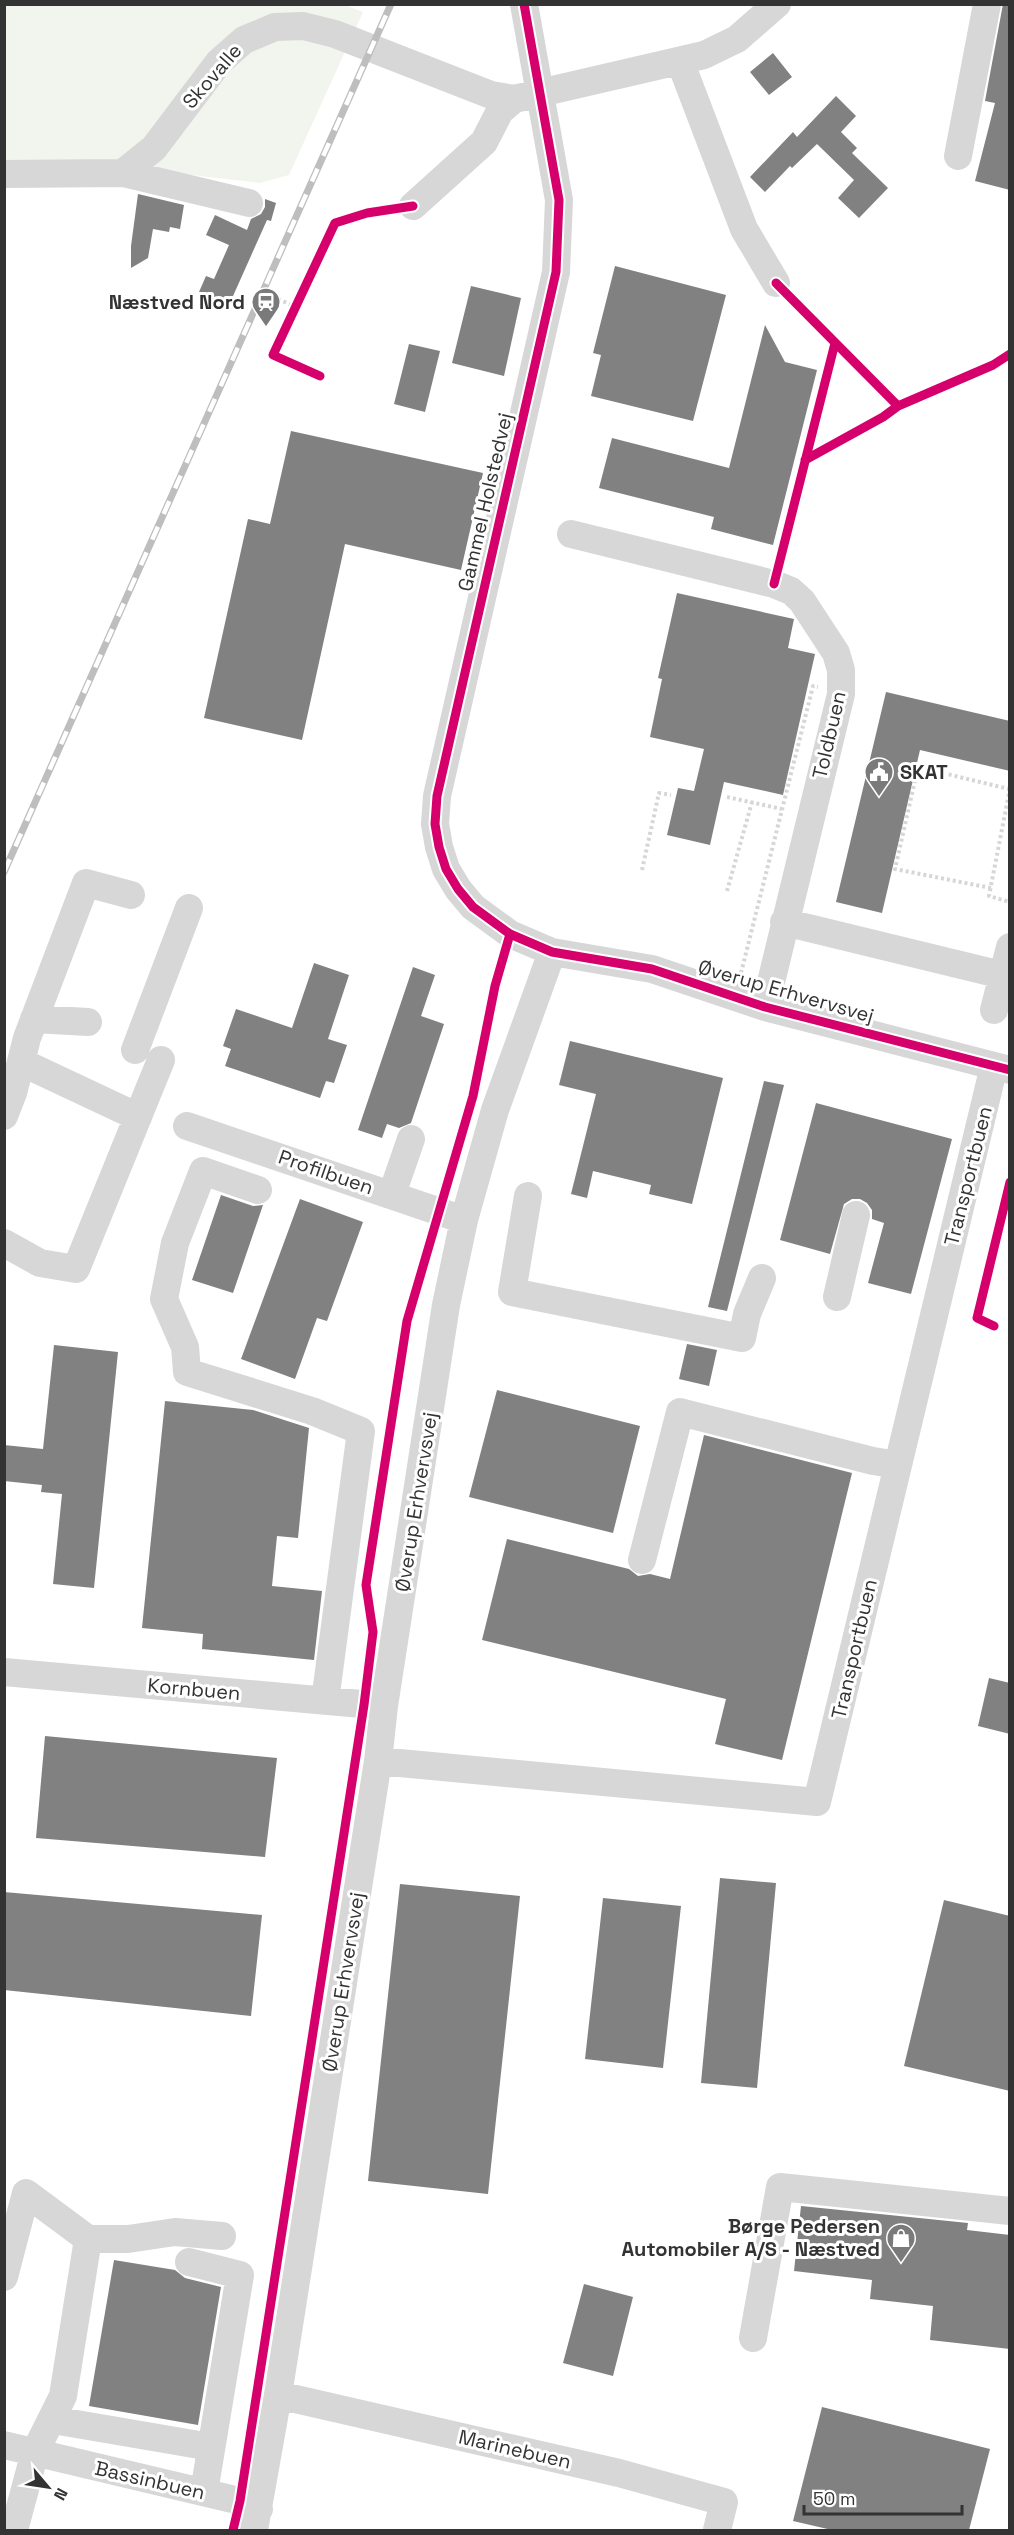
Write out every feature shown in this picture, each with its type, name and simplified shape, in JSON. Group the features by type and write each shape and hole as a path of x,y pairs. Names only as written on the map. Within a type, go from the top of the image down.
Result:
{"street":[{"name":"Gammel Holstedvej","path":"524,4 526,96 559,200 556,272 437,796 435,824 446,869 458,889 473,907 510,934 552,952"},
{"path":"413,206 484,142 500,111 526,96 704,55 737,39 777,4"},
{"path":"958,156 987,4"},
{"name":"Skovalle","path":"123,173 154,148 219,62 244,40 275,27 303,26 335,34 491,95 526,96"},
{"path":"680,61 744,229 776,283"},
{"path":"4,174 123,173 249,203"},
{"name":"Toldbuen","path":"571,534 774,584 791,591 802,601 836,653 841,670 841,694 765,1007"},
{"path":"4,1116 34,1019 86,883 132,895"},
{"path":"135,1050 189,908"},
{"path":"784,922 1002,975"},
{"path":"994,1010 1010,947"},
{"name":"Øverup Erhvervsvej","path":"257,2520 378,1761 384,1707 446,1305 464,1220 495,1110 552,952 652,969 765,1007 1002,1068"},
{"path":"34,1019 88,1022"},
{"path":"4,1243 40,1263 76,1269 162,1060"},
{"path":"21,1062 138,1117"},
{"name":"Transportbuen","path":"378,1761 817,1802 898,1466 1002,1068"},
{"name":"Profilbuen","path":"187,1125 464,1220"},
{"path":"392,1194 411,1139"},
{"path":"261,1150 254,1188 203,1171 175,1243 164,1299 185,1347 187,1372 312,1411 361,1431 326,1701"},
{"path":"528,1196 512,1292 742,1338 747,1314 762,1278"},
{"path":"837,1297 856,1215"},
{"path":"642,1560 680,1412 898,1466"},
{"name":"Kornbuen","path":"4,1672 384,1707"},
{"path":"753,2338 780,2187 1010,2211"},
{"path":"4,2277 26,2193 88,2239 128,2239 175,2232 222,2236"},
{"path":"14,2530 34,2452 53,2420 63,2396 88,2239"},
{"path":"189,2262 240,2275 204,2492"},
{"name":"Marinebuen","path":"278,2395 609,2471 724,2502 717,2530"},
{"path":"53,2420 211,2447"},
{"name":"Bassinbuen","path":"4,2445 240,2501 257,2520"}],"path":[{"path":"267,294 296,307"},
{"path":"291,317 301,297"},
{"path":"735,998 813,686 841,694"},
{"path":"991,888 895,869 918,767 1009,789 990,896 1010,902"},
{"path":"642,870 659,793 671,795"},
{"path":"727,797 782,809"},
{"path":"727,891 752,802"}],"shaded area":[{"path":"342,4 363,12 289,175 260,183 158,171 5,181 5,5"}],"building":[{"path":"1003,4 1010,4 1010,190 975,181 995,103 985,101"},
{"path":"773,53 792,77 769,95 750,72"},
{"path":"836,96 856,116 841,132 857,148 852,153 888,188 859,218 838,198 854,180 817,144 792,168 790,166 765,192 750,177 793,132 797,137"},
{"path":"138,194 184,205 180,229 170,227 169,232 153,229 148,258 131,268 131,246"},
{"path":"265,199 276,203 271,221 267,220 229,305 199,292 206,276 214,279 229,245 206,235 215,215 247,230 251,219 261,214 265,207"},
{"path":"615,266 726,295 693,421 591,396 601,355 593,353"},
{"path":"471,286 521,298 504,376 452,363"},
{"path":"765,325 785,362 817,370 773,545 711,529 714,517 599,488 612,438 729,468"},
{"path":"409,344 440,351 425,412 394,404"},
{"path":"291,431 483,473 461,570 345,544 302,740 204,718 248,519 270,524"},
{"path":"677,593 794,619 788,648 815,654 783,795 724,782 710,845 667,835 678,788 694,791 704,749 650,737 662,679 658,678"},
{"path":"886,692 1010,721 1010,771 920,750 882,913 836,902"},
{"path":"314,963 349,975 328,1039 347,1045 334,1083 326,1081 320,1098 225,1066 231,1049 223,1046 236,1009 292,1028"},
{"path":"413,967 435,975 421,1016 444,1024 411,1123 399,1128 387,1124 382,1138 358,1130"},
{"path":"570,1041 723,1078 692,1204 649,1194 651,1185 593,1171 587,1198 571,1194 596,1094 559,1085"},
{"path":"764,1081 784,1085 727,1311 708,1307"},
{"path":"816,1103 952,1139 911,1294 868,1283 884,1223 872,1219 872,1210 860,1199 852,1199 844,1204 830,1254 780,1240"},
{"path":"221,1195 253,1206 263,1205 233,1293 192,1280"},
{"path":"300,1199 363,1222 327,1321 317,1318 295,1379 241,1359"},
{"path":"687,1344 717,1350 709,1386 679,1379"},
{"path":"54,1345 118,1352 94,1588 53,1584 62,1494 41,1492 42,1485 4,1481 4,1445 43,1449"},
{"path":"497,1390 640,1426 613,1533 469,1497"},
{"path":"165,1401 253,1410 309,1428 298,1538 277,1536 272,1586 322,1591 314,1660 202,1649 203,1634 142,1628"},
{"path":"704,1435 852,1473 782,1760 715,1744 726,1699 482,1640 507,1539 629,1569 638,1576 650,1574 670,1579"},
{"path":"989,1678 1010,1683 1010,1734 978,1726"},
{"path":"45,1736 277,1758 265,1857 36,1838"},
{"path":"720,1878 776,1883 757,2088 701,2083"},
{"path":"400,1884 520,1896 488,2194 368,2181"},
{"path":"4,1892 262,1915 251,2016 4,1990"},
{"path":"603,1898 681,1906 663,2068 585,2059"},
{"path":"944,1900 1010,1916 1010,2091 904,2066"},
{"path":"801,2206 968,2223 967,2230 1010,2235 1010,2349 930,2340 933,2306 870,2299 872,2280 794,2271"},
{"path":"114,2260 175,2270 185,2278 221,2287 198,2425 89,2406"},
{"path":"584,2284 633,2297 613,2376 563,2363"},
{"path":"822,2407 990,2449 969,2530 832,2530 793,2521"}],"railway":[{"path":"4,872 391,4"}],"cycle path":[{"path":"524,4 559,200 556,272 437,796 435,824 446,869 458,889 473,907 510,934 552,952 652,969 765,1007 1010,1070"},
{"path":"320,376 273,355 335,223 367,213 413,206"},
{"path":"776,283 898,406 993,365 1010,354"},
{"path":"774,584 835,343"},
{"path":"805,460 883,417 898,406"},
{"path":"233,2530 240,2501 364,1705 373,1632 366,1585 407,1321 473,1096 495,986 510,934"},
{"path":"994,1326 977,1318 1010,1182"}],"place":[{"name":"Næstved Nord","path":"266,328"},
{"name":"SKAT","path":"879,798"},
{"name":"Børge Pedersen Automobiler A/S - Næstved","path":"901,2264"}]}
